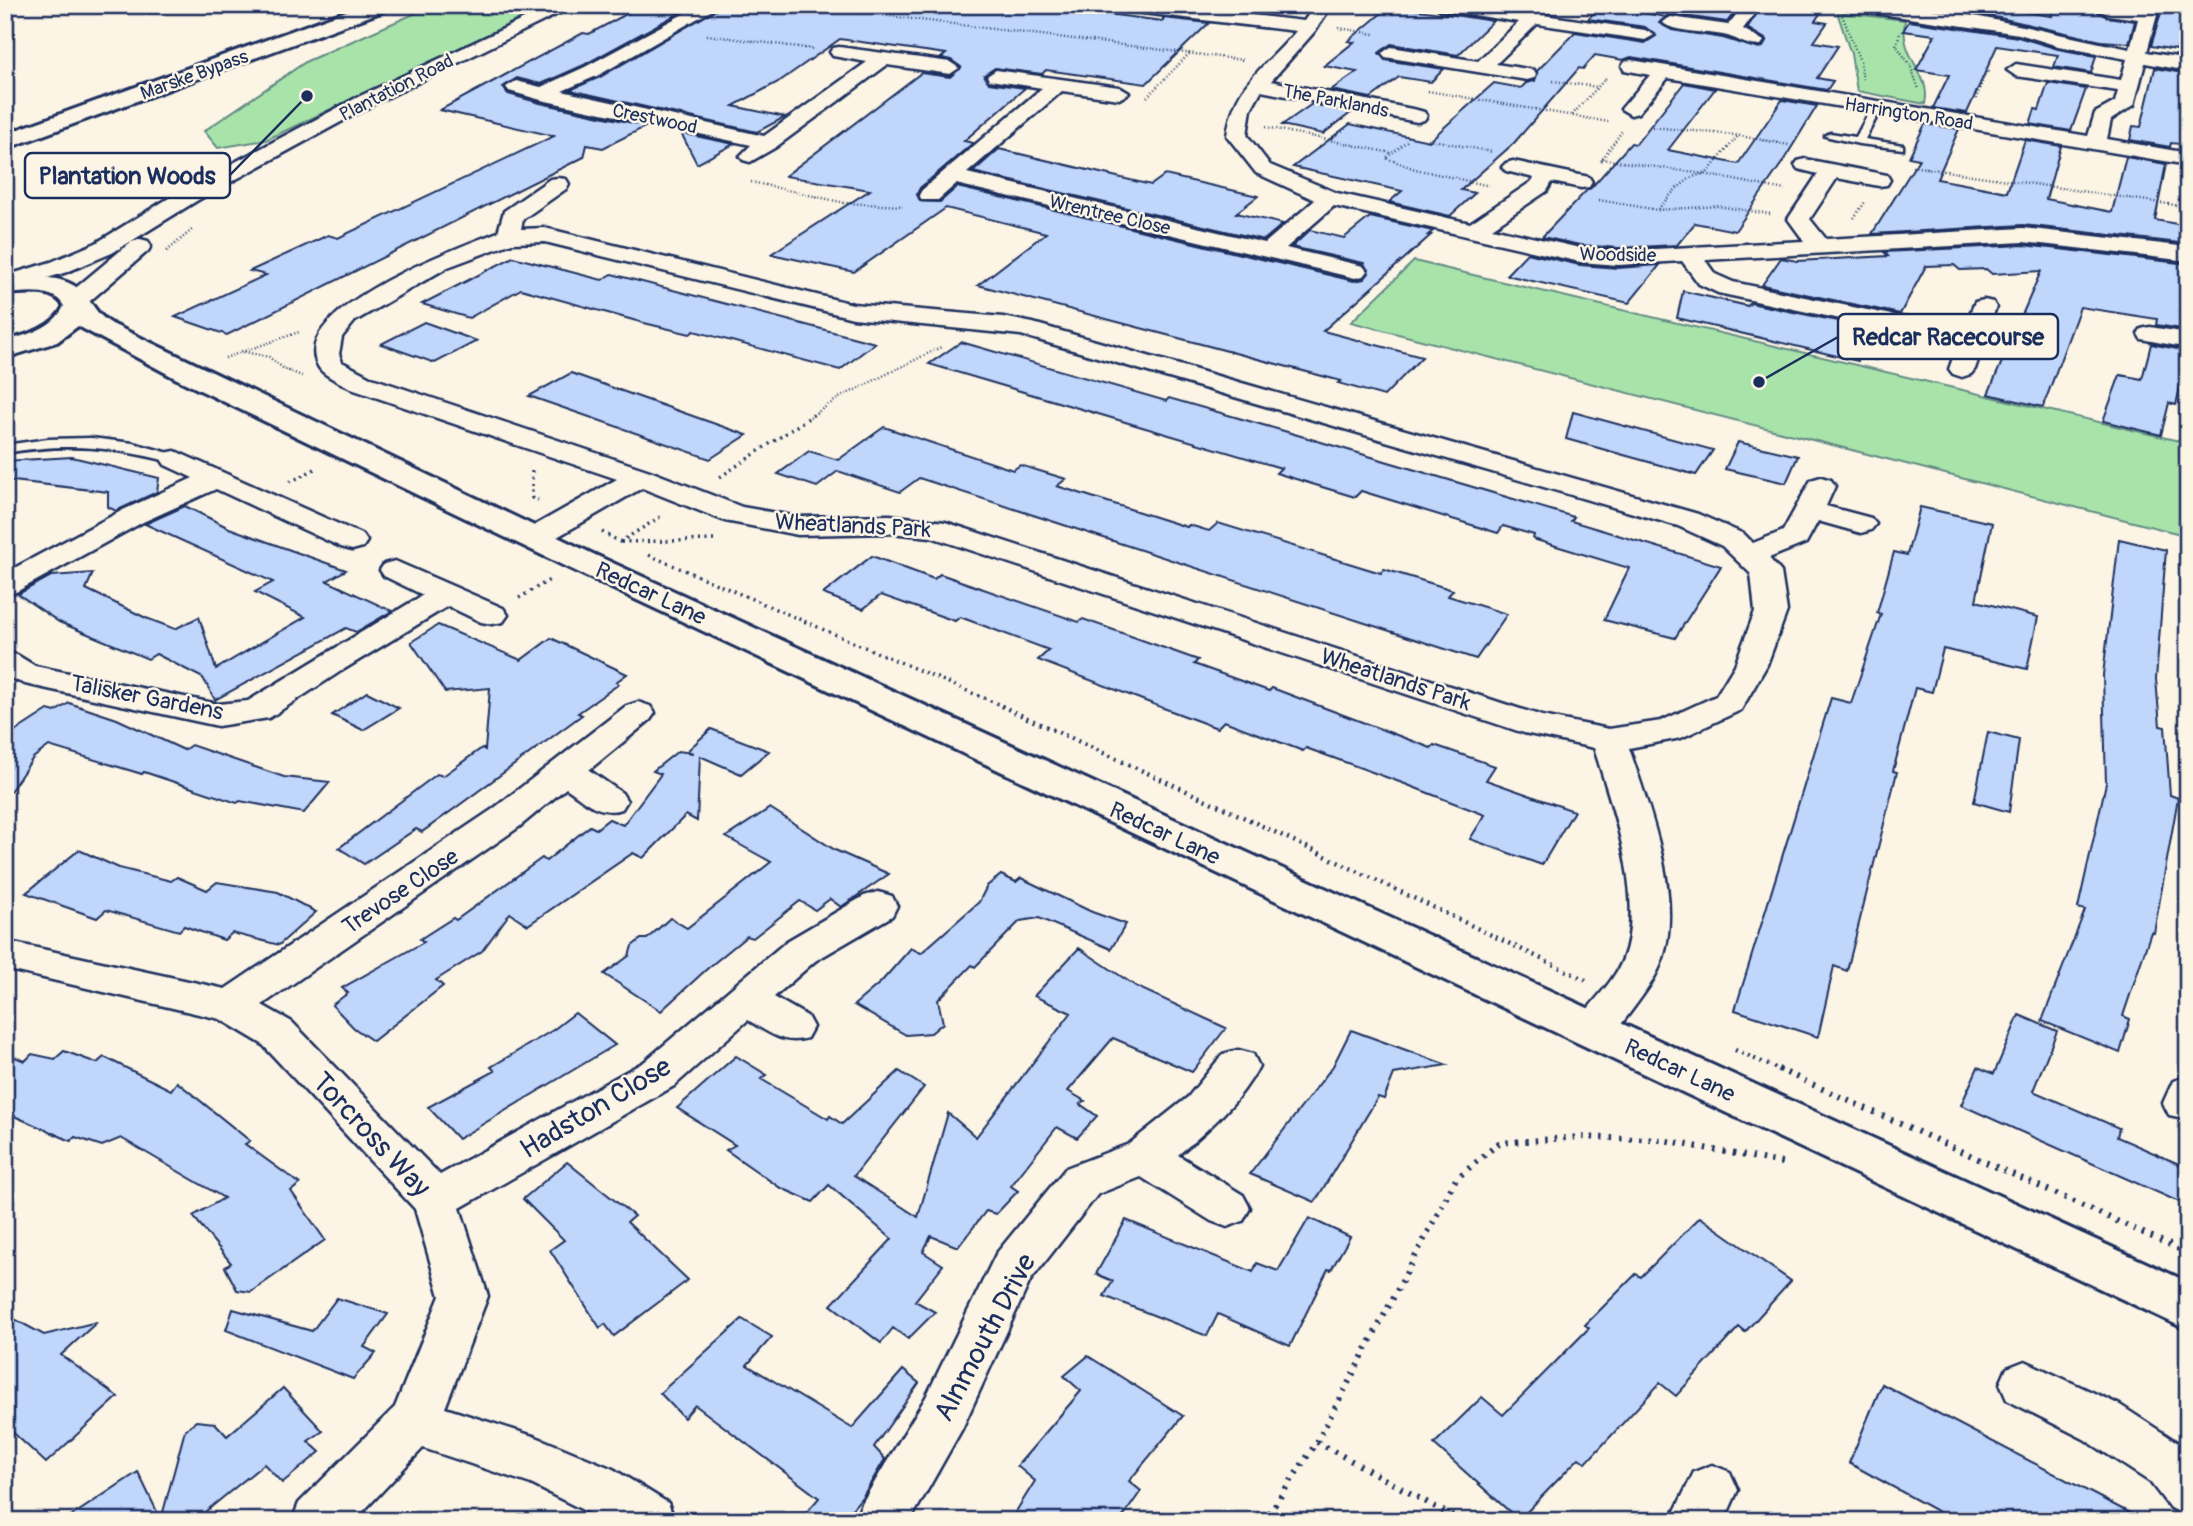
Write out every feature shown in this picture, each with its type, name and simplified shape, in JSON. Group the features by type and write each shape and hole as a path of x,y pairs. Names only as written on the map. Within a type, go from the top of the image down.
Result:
{"main road":[{"name":"Marske Bypass","path":"5,127 345,5"},
{"name":"Marske Bypass","path":"5,142 382,5"},
{"name":"Redcar Lane","path":"5,285 62,290 76,303 89,322 189,374 581,561 2188,1307"},
{"path":"5,350 33,342 60,328 75,313 76,303"},
{"name":"Redcar Lane","path":"33,342 85,340 146,352"}],"street":[{"name":"Plantation Road","path":"5,285 60,267 104,248 190,195 365,102 568,5"},
{"path":"541,94 668,31 713,5"},
{"path":"1117,5 1153,7 1309,27"},
{"path":"1238,121 1239,112 1255,84 1277,64 1324,5"},
{"path":"1441,5 1645,35"},
{"path":"1732,31 1753,5"},
{"path":"1993,25 2001,5"},
{"path":"1874,9 2022,29 2058,41 2136,58 2188,65"},
{"path":"2096,144 2102,117 2124,105 2148,15 2108,10"},
{"path":"1482,67 1532,19"},
{"path":"1671,22 1732,31 1755,41"},
{"path":"839,52 950,68"},
{"path":"1391,52 1527,74"},
{"path":"748,158 883,59"},
{"name":"Harrington Road","path":"1631,66 2188,159"},
{"path":"2015,71 2128,87"},
{"path":"1633,120 1664,72"},
{"path":"996,76 1119,93"},
{"name":"The Parklands","path":"1255,84 1416,114"},
{"path":"930,195 1057,85"},
{"name":"Crestwood","path":"516,87 769,143"},
{"name":"Woodside","path":"1238,121 1237,136 1263,169 1329,198 1580,255 1618,258 2023,235 2188,254"},
{"path":"1805,165 1879,180"},
{"path":"1513,167 1543,180 1581,182"},
{"path":"1820,247 1799,219 1831,170"},
{"name":"Wrentree Close","path":"951,176 1355,271"},
{"name":"Plantation Road","path":"76,303 114,265 214,191 228,177"},
{"path":"1473,231 1543,180"},
{"path":"509,236 512,216 558,184"},
{"path":"1268,252 1329,198"},
{"name":"Wheatlands Park","path":"545,235 853,311 882,316 963,320 1024,328 1688,520 1733,540 1766,572 1771,611 1751,665 1729,703 1669,730 1609,740 1536,725 935,528 890,524 797,526 736,515 640,477 363,384 331,366 326,354 330,336 346,316 440,262 509,236 545,235"},
{"path":"1688,254 1707,279 1726,288 1973,340"},
{"path":"1962,369 1984,307"},
{"path":"2150,334 2188,341"},
{"path":"175,459 352,541"},
{"path":"534,538 640,477"},
{"path":"5,585 133,516 216,478"},
{"path":"1749,555 1795,537 1815,498 1861,524"},
{"path":"395,570 492,615"},
{"name":"Talisker Gardens","path":"12,674 218,715 257,711 446,594"},
{"name":"Trevose Close","path":"231,1006 506,818 638,713"},
{"path":"1594,1030 1642,960 1651,920 1634,818 1609,740"},
{"path":"566,771 609,801"},
{"name":"Hadston Close","path":"435,1200 659,1074 801,951 878,906"},
{"name":"Torcross Way","path":"5,956 231,1006 277,1033 435,1200 464,1296 414,1422 318,1521"},
{"path":"745,999 792,1027"},
{"name":"Alnmouth Drive","path":"881,1521 944,1413 1013,1268 1082,1181 1145,1157 1203,1109 1238,1066"},
{"path":"1145,1157 1227,1208"},
{"path":"2025,1384 2102,1422 2168,1465 2188,1490"},
{"path":"414,1422 565,1471 631,1507 649,1521"}],"lane":[{"path":"1859,141 1877,107"},
{"path":"1830,136 1899,147"},
{"path":"5,449 61,441 112,442 175,459"}],"path":[{"path":"800,5 1277,64"},
{"path":"668,31 839,52"},
{"path":"1119,93 1147,97 1191,53"},
{"path":"1964,122 1986,71 2015,71"},
{"path":"1527,74 1525,76 1597,88"},
{"path":"1416,114 1616,123"},
{"path":"1416,114 1392,153 1386,158 1415,169 1483,186 1543,180 1625,206 1658,210 1717,206 1799,219"},
{"path":"1416,114 1522,159 1513,167"},
{"path":"1581,182 1633,120 1793,145"},
{"path":"1238,121 1392,153"},
{"path":"1658,210 1676,189 1692,177 1704,174 1738,135"},
{"path":"748,158 730,171 744,181 821,200 873,208 908,206 930,195"},
{"path":"1602,159 1704,174 1786,190"},
{"path":"1903,164 2188,207"},
{"path":"189,374 241,351 346,316"},
{"path":"492,615 581,561 620,542 839,398 952,341 963,320"},
{"path":"258,498 353,452"},
{"path":"620,542 814,622 1059,732 1341,862 1618,996"},
{"path":"1731,1049 2188,1253"},
{"path":"1264,1521 1317,1442 1456,1179 1499,1143 1581,1137 1663,1140 1795,1166"},
{"path":"1317,1442 1461,1521"}],"green space":[{"path":"434,5 549,5 266,140 218,148 204,131 307,61"},
{"path":"1837,12 1905,20 1904,34 1924,83 1925,104 1857,91 1851,54"},
{"path":"1414,261 2188,443 2188,536 1351,322"}],"building":[{"path":"651,5 694,5 584,65 541,84 517,78 503,87 508,94 540,103 647,126 603,148 587,145 584,157 227,335 175,317 266,275 250,271 328,235 338,238 554,136 440,110 583,33 589,34 632,11 639,12"},
{"path":"724,5 1036,5 1163,21 1163,18 1209,23 1146,84 1046,70 1042,74 995,68 984,75 989,83 1025,88 964,141 973,143 920,188 917,194 920,201 940,202 957,187 1354,281 1364,279 1369,273 1364,263 1292,247 1310,230 1344,238 1370,217 1433,231 1323,331 1422,357 1384,396 1338,383 1341,381 978,285 1046,233 946,208 854,272 771,254 870,190 785,176 921,73 950,77 961,67 951,60 941,58 946,54 840,39 780,81 733,106 785,117 757,132 570,90 600,77"},
{"path":"1601,5 1666,17 1659,23 1672,30 1723,38 1756,48 1763,47 1767,40 1747,28 1763,5 1826,5 1815,21 1827,23 1814,42 1838,46 1817,78 1833,81 1827,90 1631,57 1623,60 1595,55 1583,69 1579,68 1514,143 1461,190 1475,193 1450,216 1389,202 1402,191 1293,167 1350,124 1429,141 1494,83 1521,88 1526,83 1535,81 1537,71 1575,32 1645,43 1656,36 1645,27 1588,19"},
{"path":"1667,5 1740,5 1727,22 1671,14 1667,16"},
{"path":"1918,5 1975,5 2052,16 2052,5 2099,5 2096,11 2107,17 2135,21 2129,43 2101,41 2000,18"},
{"path":"2122,5 2185,5 2177,50 2151,46 2160,16 2156,9"},
{"path":"1390,6 1493,21 1458,55 1391,44 1379,53 1385,60 1444,69 1431,82 1399,77 1371,98 1331,90 1357,72 1324,66 1354,42 1348,41"},
{"path":"1909,21 2018,37 2058,49 2096,56 2091,73 2054,67 2058,55 1997,46 1967,113 1933,108 1949,75 1916,70 1935,35 1903,31"},
{"path":"2155,68 2188,74 2188,145 2171,143 2170,147 2130,140 2133,126 2141,127"},
{"path":"1684,83 1715,89 1668,150 1738,164 1782,100 1817,106 1735,231 1695,223 1677,245 1618,248 1580,245 1542,237 1631,143 1636,144"},
{"path":"2048,83 2086,89 2071,131 2030,124 2035,109 2039,110"},
{"path":"1312,104 1352,112 1323,134 1282,125"},
{"path":"1925,124 1959,129 1937,179 2007,192 2025,140 2061,146 2046,199 2112,212 2126,157 2166,164 2155,220 2188,226 2188,244 2023,225 1872,234 1919,159 1909,157"},
{"path":"681,133 734,144 697,164"},
{"path":"999,149 1151,185 1165,175 1258,196 1236,213 1283,224 1264,240 973,172"},
{"path":"2023,245 2188,264 2188,330 2156,325 2157,319 2080,307 2043,407 1988,394 2041,271 1992,274 1986,269 1960,270 1954,265 1926,266 1900,314 1762,285 1781,258 1797,261 1888,256 1884,252"},
{"path":"1527,253 1580,265 1618,268 1660,265 1629,303 1506,275"},
{"path":"513,257 602,280 612,274 875,343 840,370 694,331 690,334 644,323 521,289 469,318 422,304"},
{"path":"1683,291 1748,306 1750,303 1891,332 1876,360 1860,356 1858,361 1677,318"},
{"path":"424,322 477,341 435,363 381,344"},
{"path":"961,342 1166,401 1169,398 1284,431 1574,517 1571,521 1721,566 1675,638 1604,620 1629,568 1533,539 1534,535 1503,526 1498,533 1361,491 1355,497 1276,473 1281,468 929,364"},
{"path":"2151,344 2188,351 2176,405 2169,403 2161,435 2103,421 2120,375 2142,379"},
{"path":"571,373 747,435 710,459 529,396"},
{"path":"1573,412 1713,450 1696,475 1566,439"},
{"path":"884,427 1013,470 1020,465 1066,479 1057,486 1187,527 1189,525 1209,531 1218,523 1381,573 1384,569 1453,590 1448,596 1507,614 1476,659 919,478 900,492 838,471 817,487 778,474 809,451 838,460"},
{"path":"1738,442 1798,456 1786,483 1725,469"},
{"path":"72,457 159,478 157,492 116,511 108,507 108,492 5,480 5,461"},
{"path":"185,506 229,528 346,570 327,581 392,611 356,632 346,628 215,700 203,678 156,654 148,659 59,622 18,594 51,576 93,573 86,589 146,618 175,629 199,617 216,669 305,617 255,592 273,582 145,524"},
{"path":"1920,507 1992,523 1976,601 2038,617 2027,669 1943,649 1932,692 1915,688 1893,771 1897,772 1847,971 1834,966 1818,1037 1735,1010 1831,698 1851,703 1881,614 1877,613 1894,552 1907,555"},
{"path":"2119,539 2166,550 2156,679 2160,726 2165,727 2170,795 2178,798 2154,933 2151,932 2123,1016 2130,1019 2120,1053 2042,1021 2085,910 2078,908 2106,783 2103,675"},
{"path":"872,556 934,579 940,574 1079,622 1083,619 1198,660 1194,664 1269,691 1272,688 1431,748 1434,745 1495,766 1486,780 1574,811 1542,865 1470,839 1485,815 1405,784 1306,748 1303,751 1224,721 1217,728 1158,706 1038,660 1049,650 960,617 955,621 881,595 863,609 823,594"},
{"path":"438,625 521,660 551,638 627,674 616,682 619,684 578,713 582,715 454,809 422,832 416,829 364,864 339,848 437,774 443,776 482,748 485,750 490,688 445,692 411,642"},
{"path":"367,692 399,708 363,730 332,715"},
{"path":"69,703 117,719 184,750 191,745 284,777 330,782 304,813 240,801 237,803 144,772 142,774 49,746 33,758 5,799 5,738 48,710 55,712"},
{"path":"711,729 769,751 741,774 700,756 697,821 686,815 643,858 633,853 528,925 510,913 482,951 436,980 443,986 373,1041 354,1028 332,1005 348,993 342,988 424,942 420,939 453,918 456,920 542,858 546,861 590,826 596,829 609,819 623,825 661,774 653,771 678,751 693,753 687,751"},
{"path":"1988,732 2019,740 2009,812 1974,802"},
{"path":"770,808 835,850 889,874 841,907 830,899 815,910 800,901 753,938 747,936 661,1011 604,974 629,956 632,946 641,939 647,939 670,918 687,928 771,862 726,837"},
{"path":"79,850 119,868 171,881 177,877 207,890 217,882 278,892 316,912 279,945 232,933 224,940 184,926 179,931 106,910 97,918 26,893"},
{"path":"1001,875 1016,882 1021,878 1092,912 1126,924 1111,949 1039,918 1020,921 938,1000 943,1023 931,1033 906,1035 854,1005 881,982 911,948 921,953 979,902 987,886"},
{"path":"1079,948 1137,987 1226,1028 1192,1072 1113,1038 1068,1091 1085,1101 1080,1104 1097,1116 1077,1138 1057,1127 1011,1186 1018,1191 996,1214 986,1211 958,1247 931,1236 923,1252 943,1265 915,1301 935,1312 908,1339 893,1328 881,1343 831,1305 892,1239 829,1185 813,1202 779,1187 726,1150 735,1145 677,1108 736,1056 767,1075 761,1079 828,1119 830,1116 842,1124 899,1071 924,1087 854,1176 918,1217 948,1113 976,1137 1071,1013 1034,996"},
{"path":"575,1013 615,1045 458,1139 428,1107 495,1071 491,1067 553,1030"},
{"path":"2019,1015 2057,1031 2033,1091 2119,1128 2117,1137 2188,1168 2188,1206 1961,1105 1978,1067 1994,1074"},
{"path":"1351,1030 1447,1065 1394,1074 1384,1099 1378,1097 1315,1202 1250,1174 1333,1066"},
{"path":"64,1051 97,1063 104,1057 171,1090 177,1082 250,1141 245,1144 300,1184 291,1191 325,1240 251,1292 237,1290 225,1267 231,1263 193,1216 224,1198 121,1138 102,1146 75,1137 71,1141 5,1112 5,1053 25,1061 32,1054 55,1059"},
{"path":"567,1162 634,1216 627,1222 688,1280 614,1336 605,1324 600,1328 550,1250 564,1240 523,1199"},
{"path":"1700,1217 1791,1281 1745,1332 1739,1327 1676,1396 1660,1383 1586,1463 1579,1458 1519,1520 1434,1444 1482,1397 1503,1415 1589,1328 1585,1325 1636,1274 1641,1277"},
{"path":"1309,1218 1350,1237 1331,1270 1328,1269 1290,1346 1218,1314 1207,1336 1104,1296 1113,1281 1096,1274 1126,1220 1253,1272 1257,1263 1278,1271"},
{"path":"337,1298 388,1314 364,1347 376,1353 353,1379 226,1330 233,1309 312,1331"},
{"path":"5,1314 44,1335 97,1322 61,1355 118,1397 46,1463 5,1425"},
{"path":"742,1319 772,1337 747,1365 852,1428 903,1370 919,1383 874,1447 885,1459 863,1496 842,1521 799,1521 819,1498 695,1405 684,1418 660,1393"},
{"path":"1088,1356 1183,1416 1129,1481 1141,1491 1120,1521 1010,1521 1035,1481 1017,1466 1081,1391 1064,1376"},
{"path":"1882,1384 2145,1521 1955,1521 1849,1463"},
{"path":"283,1388 323,1431 308,1441 320,1452 282,1483 264,1464 194,1521 64,1521 138,1472 161,1520 185,1430 196,1421 215,1423 227,1436"}],"place":[{"name":"Plantation Woods","path":"307,96"},
{"name":"Redcar Racecourse","path":"1759,382"}]}
